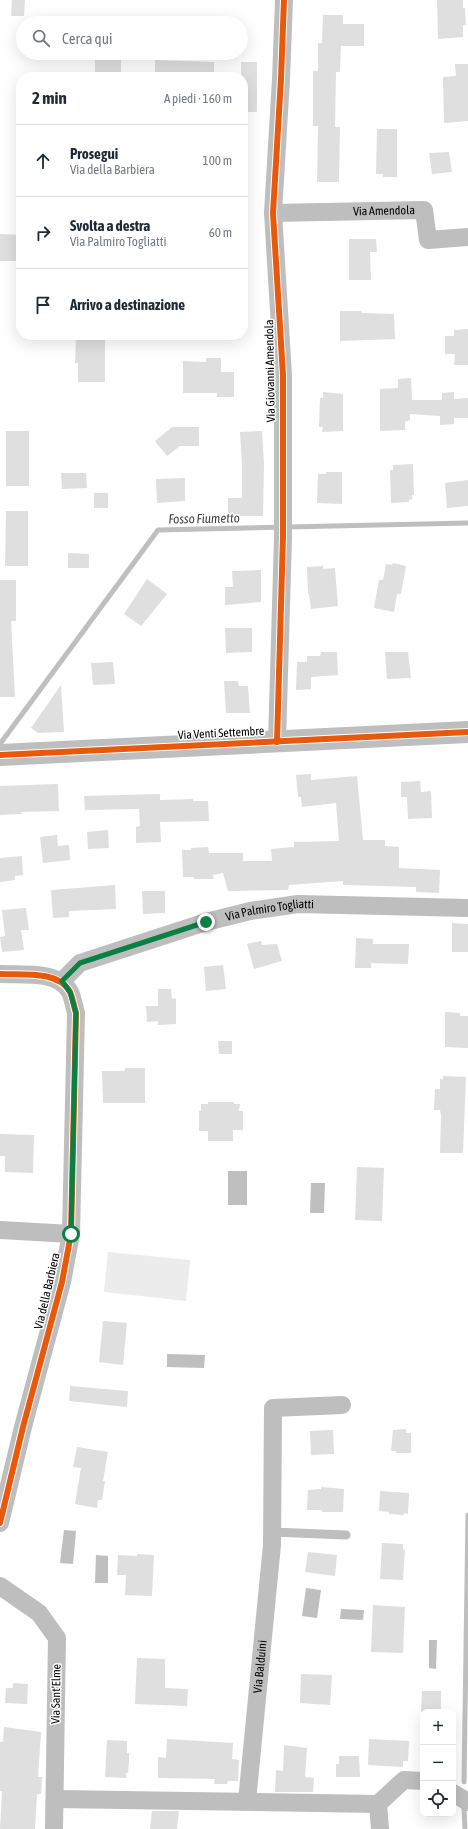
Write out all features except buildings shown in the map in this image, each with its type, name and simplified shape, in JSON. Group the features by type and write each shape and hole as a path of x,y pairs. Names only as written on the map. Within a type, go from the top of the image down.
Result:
{"street":[{"name":"Via Giovanni Amendola","path":"277,742 283,537 283,374 273,213 284,0"},
{"name":"Via Amendola","path":"273,213 424,210 428,240 468,237"},
{"name":"Via Venti Settembre","path":"0,755 468,732"},
{"name":"Via Palmiro Togliatti","path":"62,981 80,963 206,922 250,911 298,904 468,908"},
{"path":"0,974 48,977 62,981"},
{"name":"Via della Barbiera","path":"0,1523 23,1427 62,1282 71,1234 76,1013 70,992 62,981"},
{"path":"0,1230 71,1234"},
{"name":"Via Balduini","path":"247,1801 272,1532 273,1408 342,1406"},
{"name":"Via Sant'Elme","path":"0,1586 39,1613 57,1638 54,1829"},
{"path":"54,1799 378,1804 404,1780 420,1781"},
{"path":"456,1795 468,1802"},
{"path":"378,1804 380,1829"}],"lane":[{"path":"272,1532 346,1535"}],"shaded area":[{"path":"228,1171 247,1171 247,1205 228,1205"},
{"path":"311,1183 325,1183 324,1213 310,1213"},
{"path":"108,1252 190,1260 186,1301 104,1292"},
{"path":"167,1354 205,1355 204,1368 167,1367"},
{"path":"64,1530 76,1531 73,1564 60,1563"},
{"path":"96,1555 108,1556 108,1583 95,1583"},
{"path":"306,1588 321,1590 317,1618 302,1616"},
{"path":"341,1609 364,1610 363,1620 340,1619"},
{"path":"429,1640 437,1640 436,1669 429,1668"}],"waterway":[{"name":"Fosso Fiumetto","path":"0,744 158,530 468,523"},
{"path":"464,1782 468,1515"},
{"path":"464,1808 465,1829"}],"cycle path":[{"path":"277,742 283,537 283,375 273,213 284,0"},
{"path":"0,755 468,732"},
{"path":"0,974 39,975 57,980 70,992 76,1013 71,1234 62,1282 23,1427 0,1523"}],"route":[{"path":"71,1234 76,1013 70,992 62,981 80,963 206,922"}]}
